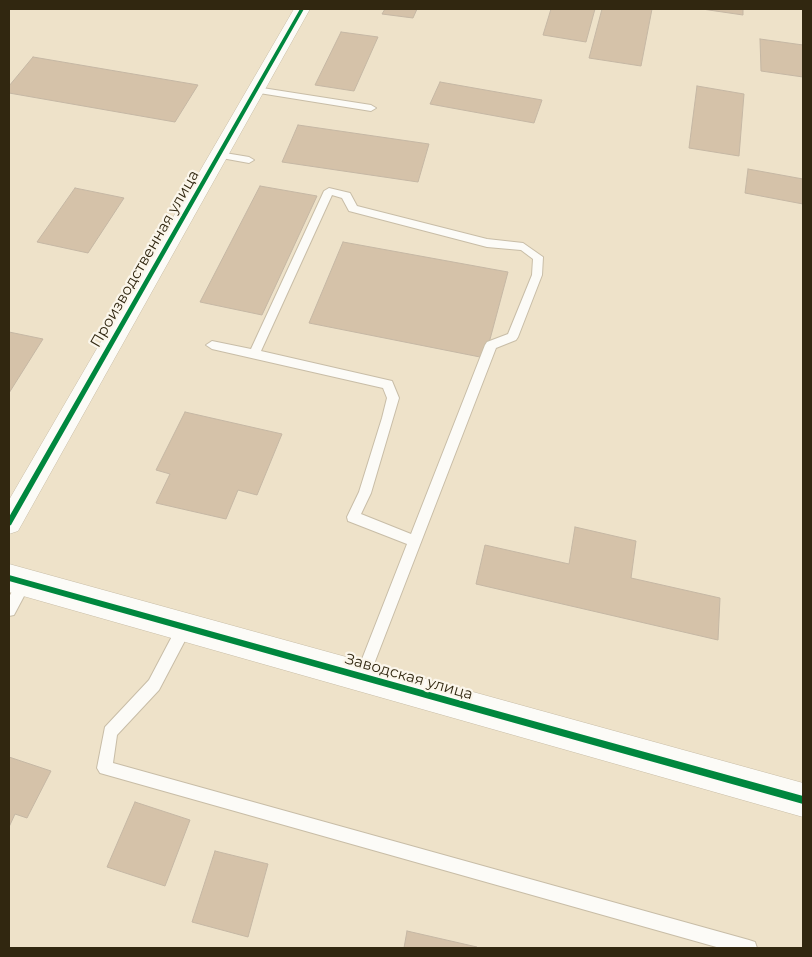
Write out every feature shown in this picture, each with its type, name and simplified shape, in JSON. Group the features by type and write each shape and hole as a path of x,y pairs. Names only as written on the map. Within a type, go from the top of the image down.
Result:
{"street":[{"name":"Производственная улица","path":"9,522 302,9"},
{"name":"Заводская улица","path":"16,580 803,800"}],"lane":[{"path":"256,90 371,108"},
{"path":"219,155 249,160"},
{"path":"254,354 329,191 346,195 353,209 487,243 523,247 538,257 537,275 512,336 491,345 362,677"},
{"path":"212,345 388,384 392,398 388,418 365,493 353,516 415,541"},
{"path":"9,610 16,580"},
{"path":"184,628 154,684 110,732 105,768 749,948"}],"building":[{"path":"385,9 417,9 413,18 382,14"},
{"path":"551,9 595,9 586,42 543,35"},
{"path":"602,9 652,9 641,66 589,58"},
{"path":"702,9 743,9 743,15"},
{"path":"341,32 378,37 354,91 315,85"},
{"path":"760,39 803,45 803,77 761,71"},
{"path":"33,57 198,85 175,122 9,93 9,86"},
{"path":"440,82 542,100 534,123 430,104"},
{"path":"697,86 744,94 739,156 689,148"},
{"path":"298,125 429,144 418,182 282,162"},
{"path":"748,169 803,179 803,204 745,193"},
{"path":"260,186 317,196 262,315 200,302"},
{"path":"75,188 124,198 88,253 37,242"},
{"path":"343,242 508,272 485,358 309,323"},
{"path":"9,332 43,339 9,393"},
{"path":"185,412 282,434 257,495 238,490 226,519 156,503 170,474 156,470"},
{"path":"575,527 636,541 631,578 720,598 718,640 476,584 485,545 569,564"},
{"path":"9,757 51,771 27,818 15,814 9,827"},
{"path":"135,802 190,820 165,886 107,867"},
{"path":"215,851 268,864 248,937 192,922"},
{"path":"407,931 477,947 477,948 404,948"}],"cycle path":[{"path":"9,523 302,9"},
{"path":"9,578 803,800"}]}
